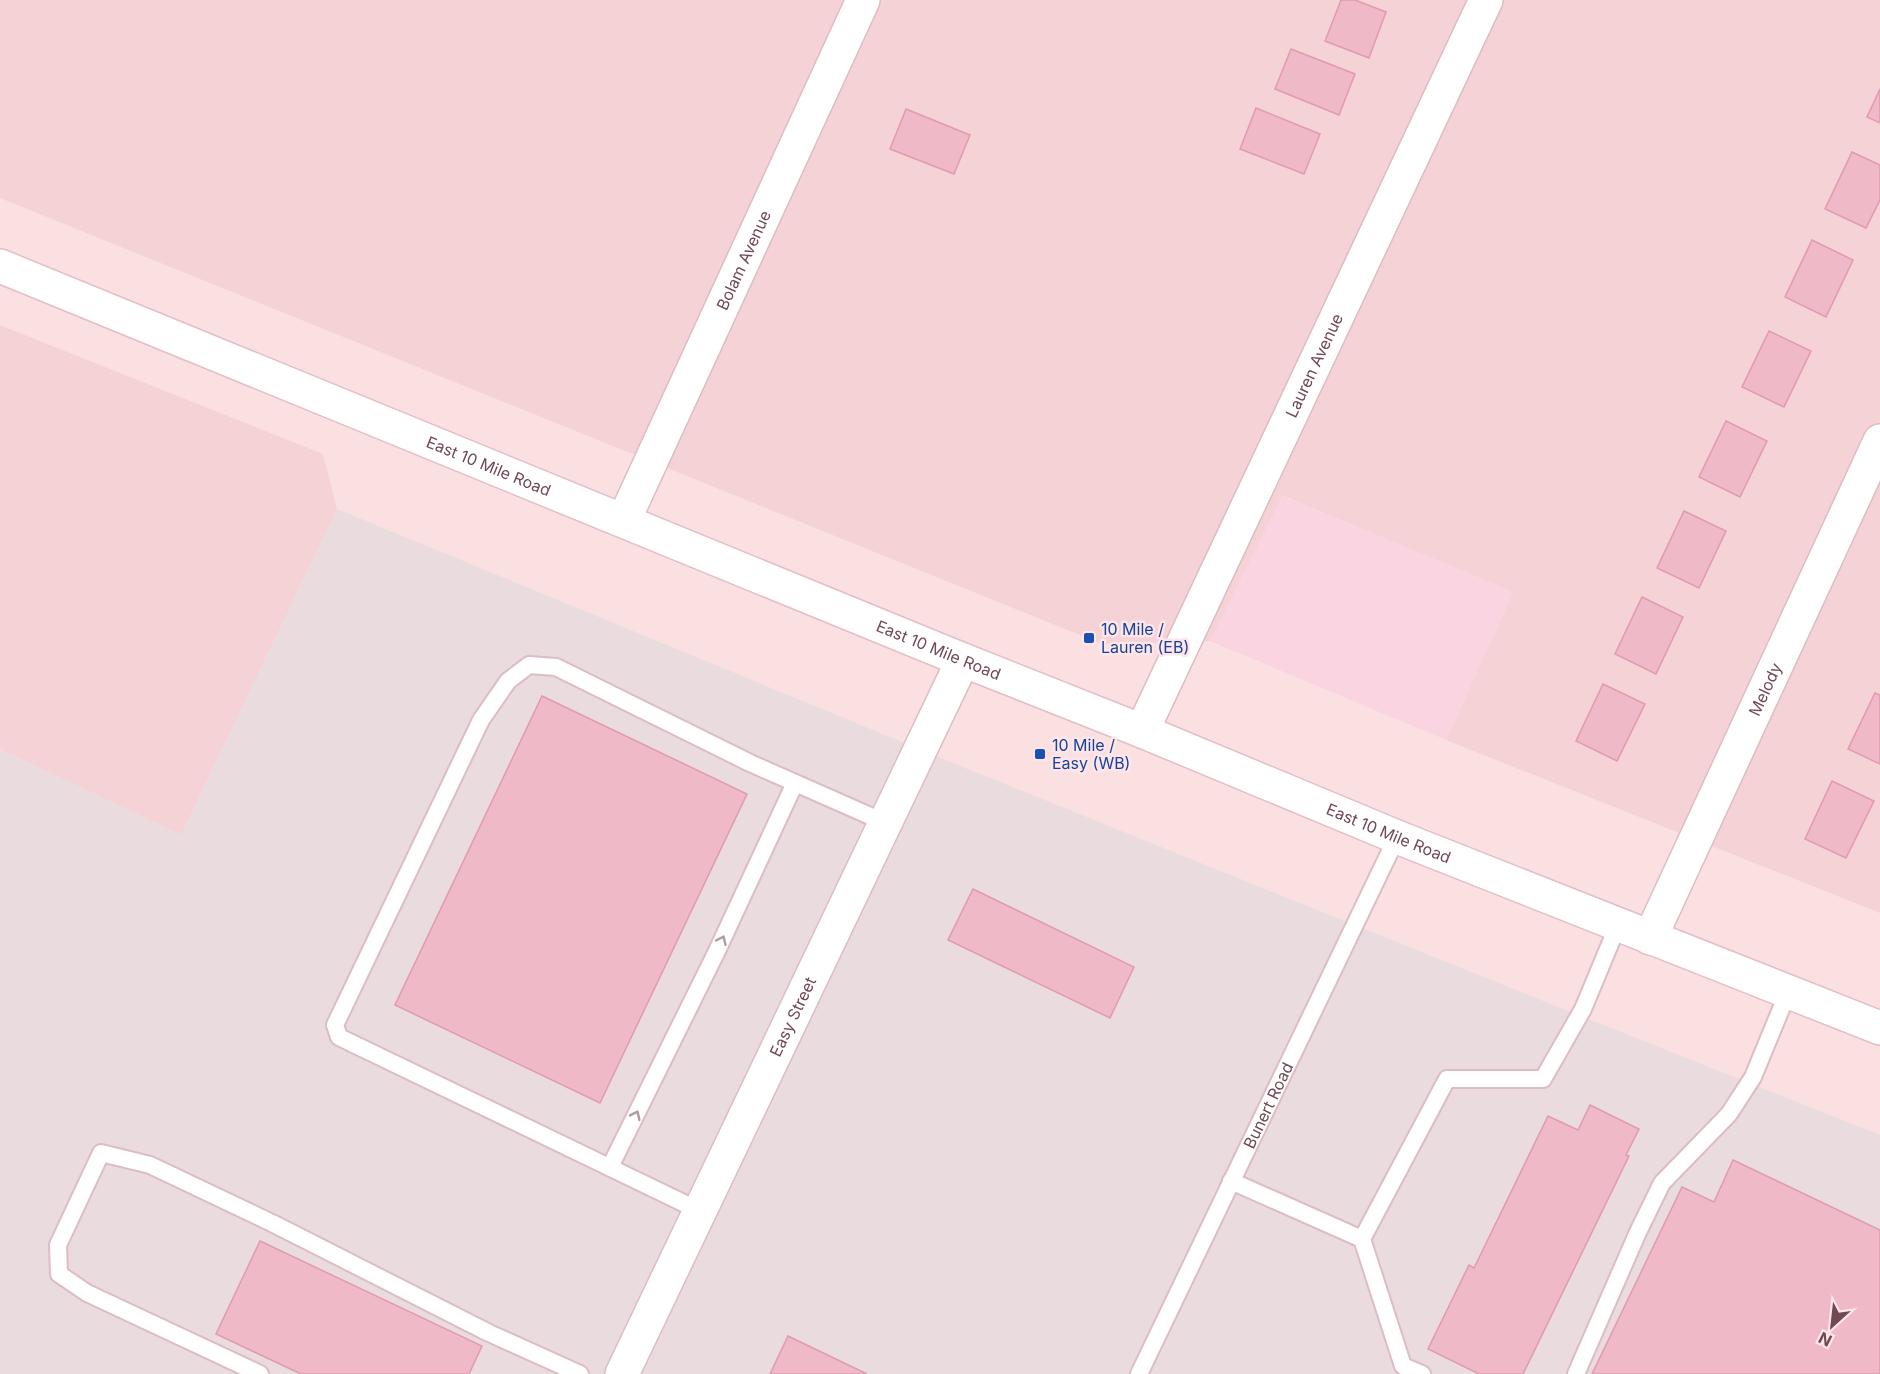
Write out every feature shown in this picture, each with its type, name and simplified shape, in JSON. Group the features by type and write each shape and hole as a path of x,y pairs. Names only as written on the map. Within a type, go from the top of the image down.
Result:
{"street":[{"name":"Bolam Avenue","path":"624,520 863,0"},
{"name":"Lauren Avenue","path":"1142,731 1486,0"},
{"name":"East 10 Mile Road","path":"0,266 1397,837 1880,1028"},
{"name":"Melody","path":"1650,938 1880,441"},
{"name":"Easy Street","path":"622,1374 963,660"}],"lane":[{"path":"700,1211 339,1037 335,1025 481,720 508,681 529,665 556,667 750,764 885,823"},
{"path":"610,1167 716,953 795,783"},
{"name":"Bunert Road","path":"1139,1374 1397,837"},
{"path":"1422,1374 1403,1366 1362,1239 1448,1079 1543,1079 1582,1009 1618,925"},
{"path":"1576,1374 1662,1183 1729,1114 1753,1077 1788,992"},
{"path":"260,1374 87,1293 59,1274 58,1245 101,1152 150,1165 274,1224 489,1332 580,1374"},
{"path":"1231,1181 1362,1239"}],"shaded area":[{"path":"0,0 1880,0 1880,913 1446,740 1513,592 1283,496 1210,641 1102,644 0,198"},
{"path":"0,325 323,454 337,509 181,835 0,749"},
{"path":"1282,496 1513,592 1446,740 1210,641"},
{"path":"337,509 965,768 1880,1135 1880,1374 0,1374 0,749 181,835"}],"building":[{"path":"1341,0 1355,0 1386,12 1369,58 1325,41"},
{"path":"1291,49 1355,74 1339,115 1275,89"},
{"path":"1880,89 1880,123 1867,117"},
{"path":"1256,108 1320,134 1304,174 1240,149"},
{"path":"906,109 970,135 954,174 890,149"},
{"path":"1852,152 1880,165 1880,200 1866,228 1825,209"},
{"path":"1812,240 1853,260 1826,317 1785,297"},
{"path":"1769,331 1811,351 1784,407 1742,387"},
{"path":"1726,421 1767,441 1740,497 1699,477"},
{"path":"1684,511 1726,531 1699,588 1657,568"},
{"path":"1642,597 1683,617 1656,674 1615,654"},
{"path":"1603,684 1645,704 1617,761 1576,741"},
{"path":"1875,693 1880,695 1880,764 1848,749"},
{"path":"542,696 747,794 600,1103 395,1005"},
{"path":"1832,781 1874,801 1846,858 1805,839"},
{"path":"973,889 1134,967 1110,1018 948,940"},
{"path":"1590,1105 1639,1129 1626,1155 1629,1156 1523,1374 1479,1374 1428,1349 1469,1265 1474,1268 1548,1116 1578,1130"},
{"path":"1733,1160 1880,1230 1880,1374 1592,1374 1682,1187 1714,1202"},
{"path":"260,1241 482,1346 469,1374 301,1374 216,1334"},
{"path":"788,1336 867,1374 770,1374"}],"place":[{"name":"10 Mile / Lauren (EB)","path":"1089,638"},
{"name":"10 Mile / Easy (WB)","path":"1040,754"}]}
